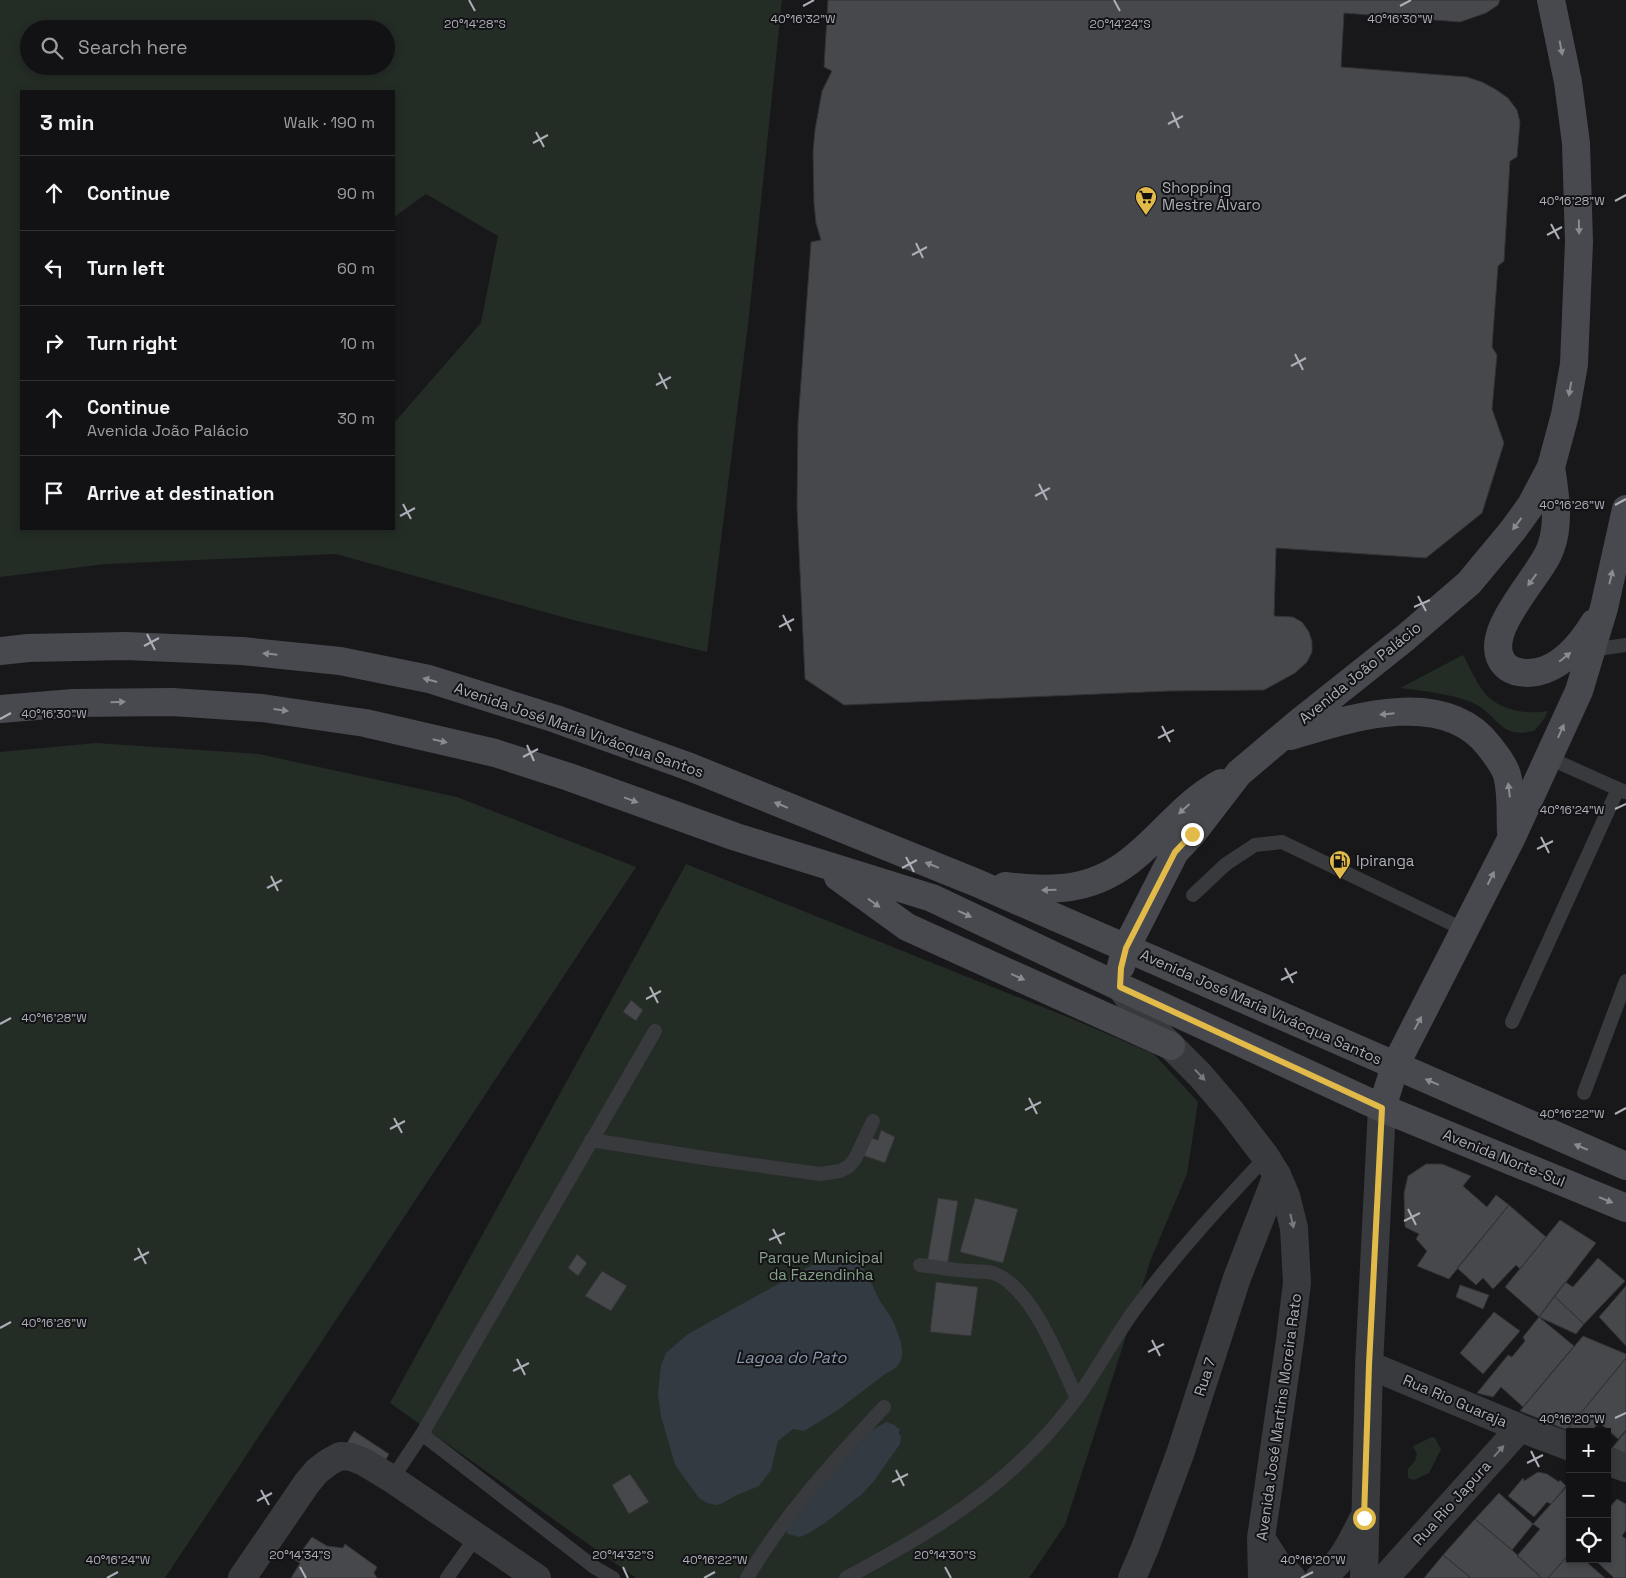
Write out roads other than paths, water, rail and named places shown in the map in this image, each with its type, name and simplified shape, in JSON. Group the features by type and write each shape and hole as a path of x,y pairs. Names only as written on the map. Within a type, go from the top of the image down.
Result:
{"main road":[{"name":"Avenida João Palácio","path":"1126,948 1175,852 1192,834 1239,773 1405,638 1469,582 1513,530 1531,505 1551,468 1565,415 1574,364 1579,242 1576,143 1568,82 1551,0"},
{"path":"1551,468 1556,508 1555,534 1551,548 1504,623 1498,646 1501,660 1508,668 1527,673 1553,666 1578,645 1604,608"},
{"path":"0,709 73,703 172,702 262,708 364,723 495,754 736,837 932,898 1382,1108 1395,1066 1511,839 1579,690 1604,608 1626,508"},
{"name":"Avenida José Maria Vivácqua Santos","path":"0,651 28,648 126,646 242,651 340,661 430,680 556,719 690,767 977,883 1395,1066"},
{"path":"1278,740 1333,724 1389,713 1435,713 1452,717 1468,726 1483,738 1497,756 1507,775 1510,796 1511,839"},
{"path":"977,883 1052,890 1071,888 1097,880 1120,868 1137,856 1170,822 1202,794 1239,773"},
{"path":"820,864 907,927 1171,1046"},
{"name":"Avenida José Maria Vivácqua Santos","path":"1120,987 1121,968 1126,948"},
{"path":"1395,1066 1626,1166"},
{"name":"Avenida Norte-Sul","path":"1382,1108 1626,1208"}],"street":[{"name":"Avenida José Martins Moreira Rato","path":"1120,987 1147,1022 1200,1075 1230,1110 1272,1166 1286,1196 1294,1228 1297,1283 1262,1538 1262,1578"},
{"path":"1364,1578 1369,1365 1382,1108"},
{"name":"Rua 7","path":"1132,1578 1180,1454 1272,1166"},
{"name":"Rua Rio Guaraja","path":"1369,1365 1566,1445"},
{"name":"Rua Rio Japura","path":"1385,1578 1520,1428"},
{"path":"242,1578 307,1483 317,1471 340,1456 351,1457 364,1462 392,1479 537,1578"},
{"path":"1611,1462 1626,1468"},
{"path":"1319,1578 1330,1571 1342,1558 1364,1518"},
{"path":"1262,1538 1277,1563 1292,1578"}],"lane":[{"path":"1592,650 1626,645"},
{"path":"1512,1022 1622,790 1549,758"},
{"path":"1193,895 1226,864 1255,845 1282,842 1464,930"},
{"path":"1584,1093 1626,981"},
{"path":"392,1479 422,1434 655,1031"},
{"path":"591,1140 711,1160 820,1174 835,1172 848,1167 873,1121"},
{"path":"846,1578 893,1553 971,1504 1028,1455 1076,1398 1117,1335 1153,1285 1222,1204 1272,1166"},
{"path":"920,1265 991,1273 1013,1286 1022,1294 1035,1313 1076,1398"},
{"path":"746,1578 761,1553 822,1474 884,1407"},
{"path":"422,1434 594,1567 613,1578"},
{"path":"447,1578 476,1537"}],"water":[{"name":"Lagoa do Pato","path":"831,1255 852,1255 860,1263 880,1301 892,1318 902,1346 899,1365 838,1410 804,1431 793,1429 778,1441 771,1470 759,1486 721,1504 707,1503 699,1498 675,1465 661,1416 658,1394 661,1365 666,1353 688,1334 823,1259"},
{"path":"886,1422 900,1429 900,1444 874,1481 862,1494 811,1532 800,1537 788,1534 786,1530 794,1515 872,1430"}],"place":[{"name":"Shopping Mestre Álvaro","path":"1146,216"},
{"name":"Ipiranga","path":"1340,880"}],"park label":[{"name":"Parque Municipal da Fazendinha","path":"821,1266"}]}
